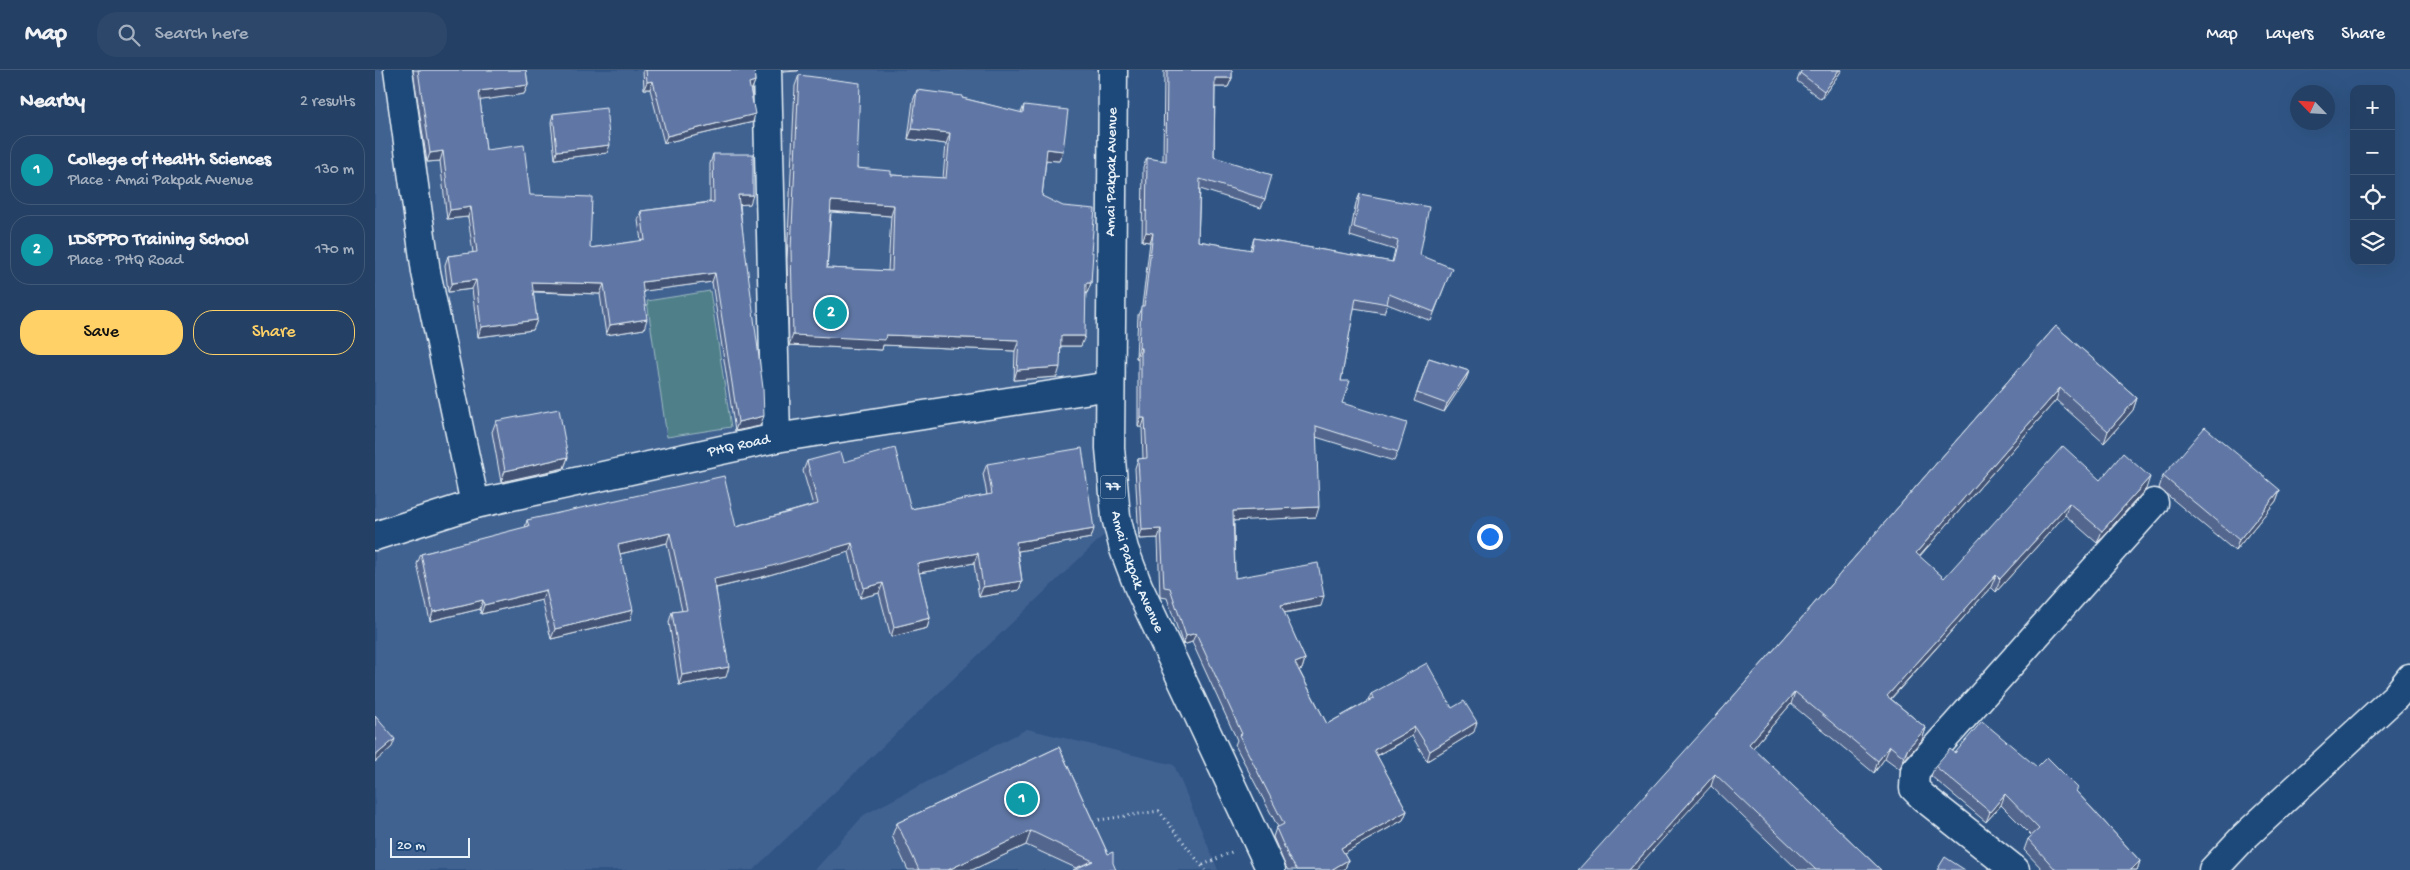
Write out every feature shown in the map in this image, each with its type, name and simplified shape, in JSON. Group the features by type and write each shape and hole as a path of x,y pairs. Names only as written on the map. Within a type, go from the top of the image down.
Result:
{"main road":[{"path":"398,70 426,272 475,504"},
{"path":"767,70 776,438"},
{"name":"Amai Pakpak Avenue","path":"1113,70 1110,448 1115,517 1124,549 1181,679 1271,870"},
{"name":"PHQ Road","path":"375,536 475,504 776,438 1110,386"},
{"path":"2015,870 1914,788 1915,771 2154,503"},
{"path":"2213,870 2244,837 2396,696 2410,678"}],"path":[{"path":"1099,820 1159,811 1205,870"}],"shaded area":[{"path":"375,70 1098,70 1106,533 753,870 375,870"},
{"path":"1027,729 1174,765 1218,870 815,870 864,815"}],"green space":[{"path":"710,291 731,427 667,437 647,301"}],"building":[{"path":"418,70 526,70 528,85 479,91 486,150 524,145 530,195 592,197 590,248 645,240 641,211 714,202 713,154 753,154 753,195 738,195 763,388 764,416 738,422 715,273 642,282 647,319 610,325 604,284 532,282 537,320 481,327 476,280 452,283 448,256 477,252 471,207 450,210 443,151 430,153"},
{"path":"646,70 754,70 755,81 749,83 755,114 667,136 653,81 647,82"},
{"path":"1167,70 1232,70 1232,78 1215,78 1214,157 1272,175 1265,199 1200,179 1198,241 1252,250 1254,238 1393,262 1398,241 1354,227 1360,194 1429,207 1420,255 1452,268 1434,312 1389,294 1387,304 1356,298 1341,381 1350,381 1342,403 1407,423 1398,452 1316,426 1319,507 1233,511 1235,578 1318,563 1324,596 1281,605 1305,659 1295,663 1327,724 1374,698 1371,694 1427,663 1452,708 1464,701 1477,722 1430,751 1415,727 1374,750 1407,811 1341,848 1348,860 1331,870 1297,870 1289,858 1276,828 1284,824 1239,735 1242,734 1196,633 1186,636 1170,588 1164,587 1161,529 1142,530 1138,459 1147,458 1145,418 1141,418 1141,348 1139,348 1141,306 1144,306 1153,233 1146,232 1147,158 1166,161"},
{"path":"1802,70 1839,70 1824,91 1800,73"},
{"path":"799,75 860,83 857,168 891,171 891,175 946,178 950,133 912,129 917,90 963,96 962,98 1023,113 1024,105 1068,110 1063,151 1047,149 1042,196 1063,206 1095,209 1091,252 1093,252 1091,283 1086,283 1085,336 1061,336 1060,367 1017,370 1019,340 886,335 885,340 793,335 791,250","holes":["831,201 894,205 892,271 827,268"]},
{"path":"606,108 610,145 557,151 553,114"},
{"path":"2056,326 2137,398 2108,431 2060,388 1916,553 1944,578 2063,446 2100,480 2123,453 2150,477 2102,531 2069,503 2000,579 1996,575 1887,696 1926,728 1908,748 1904,757 1890,746 1878,761 1795,692 1749,744 1881,870 1816,870 1715,774 1629,870 1578,870 1718,714"},
{"path":"1429,358 1469,371 1447,404 1417,393"},
{"path":"559,409 568,457 505,471 496,421"},
{"path":"2205,427 2280,490 2239,540 2163,476"},
{"path":"895,448 911,509 992,494 987,464 1082,448 1094,529 1016,542 1022,581 983,587 978,553 917,564 930,618 894,627 883,583 864,588 852,543 765,568 714,579 729,667 682,675 672,612 687,610 670,533 618,545 633,610 555,629 546,590 484,605 483,600 433,612 421,554 529,526 527,520 724,476 736,527 818,504 807,461 841,452 844,462"},
{"path":"375,716 395,739 375,756"},
{"path":"1982,721 2037,767 2047,757 2078,788 2076,791 2140,861 2131,870 2056,870 2028,839 2039,829 2005,794 1990,812 1935,766 1950,749 1955,753"},
{"path":"1059,747 1108,854 1113,852 1113,863 1116,870 1073,870 1093,861 1031,831 948,870 919,870 897,823"},
{"path":"1945,857 1965,870 1937,870"}],"place":[{"name":"LDSPPO Training School","path":"831,313"},
{"name":"College of Health Sciences","path":"1022,799"}]}
